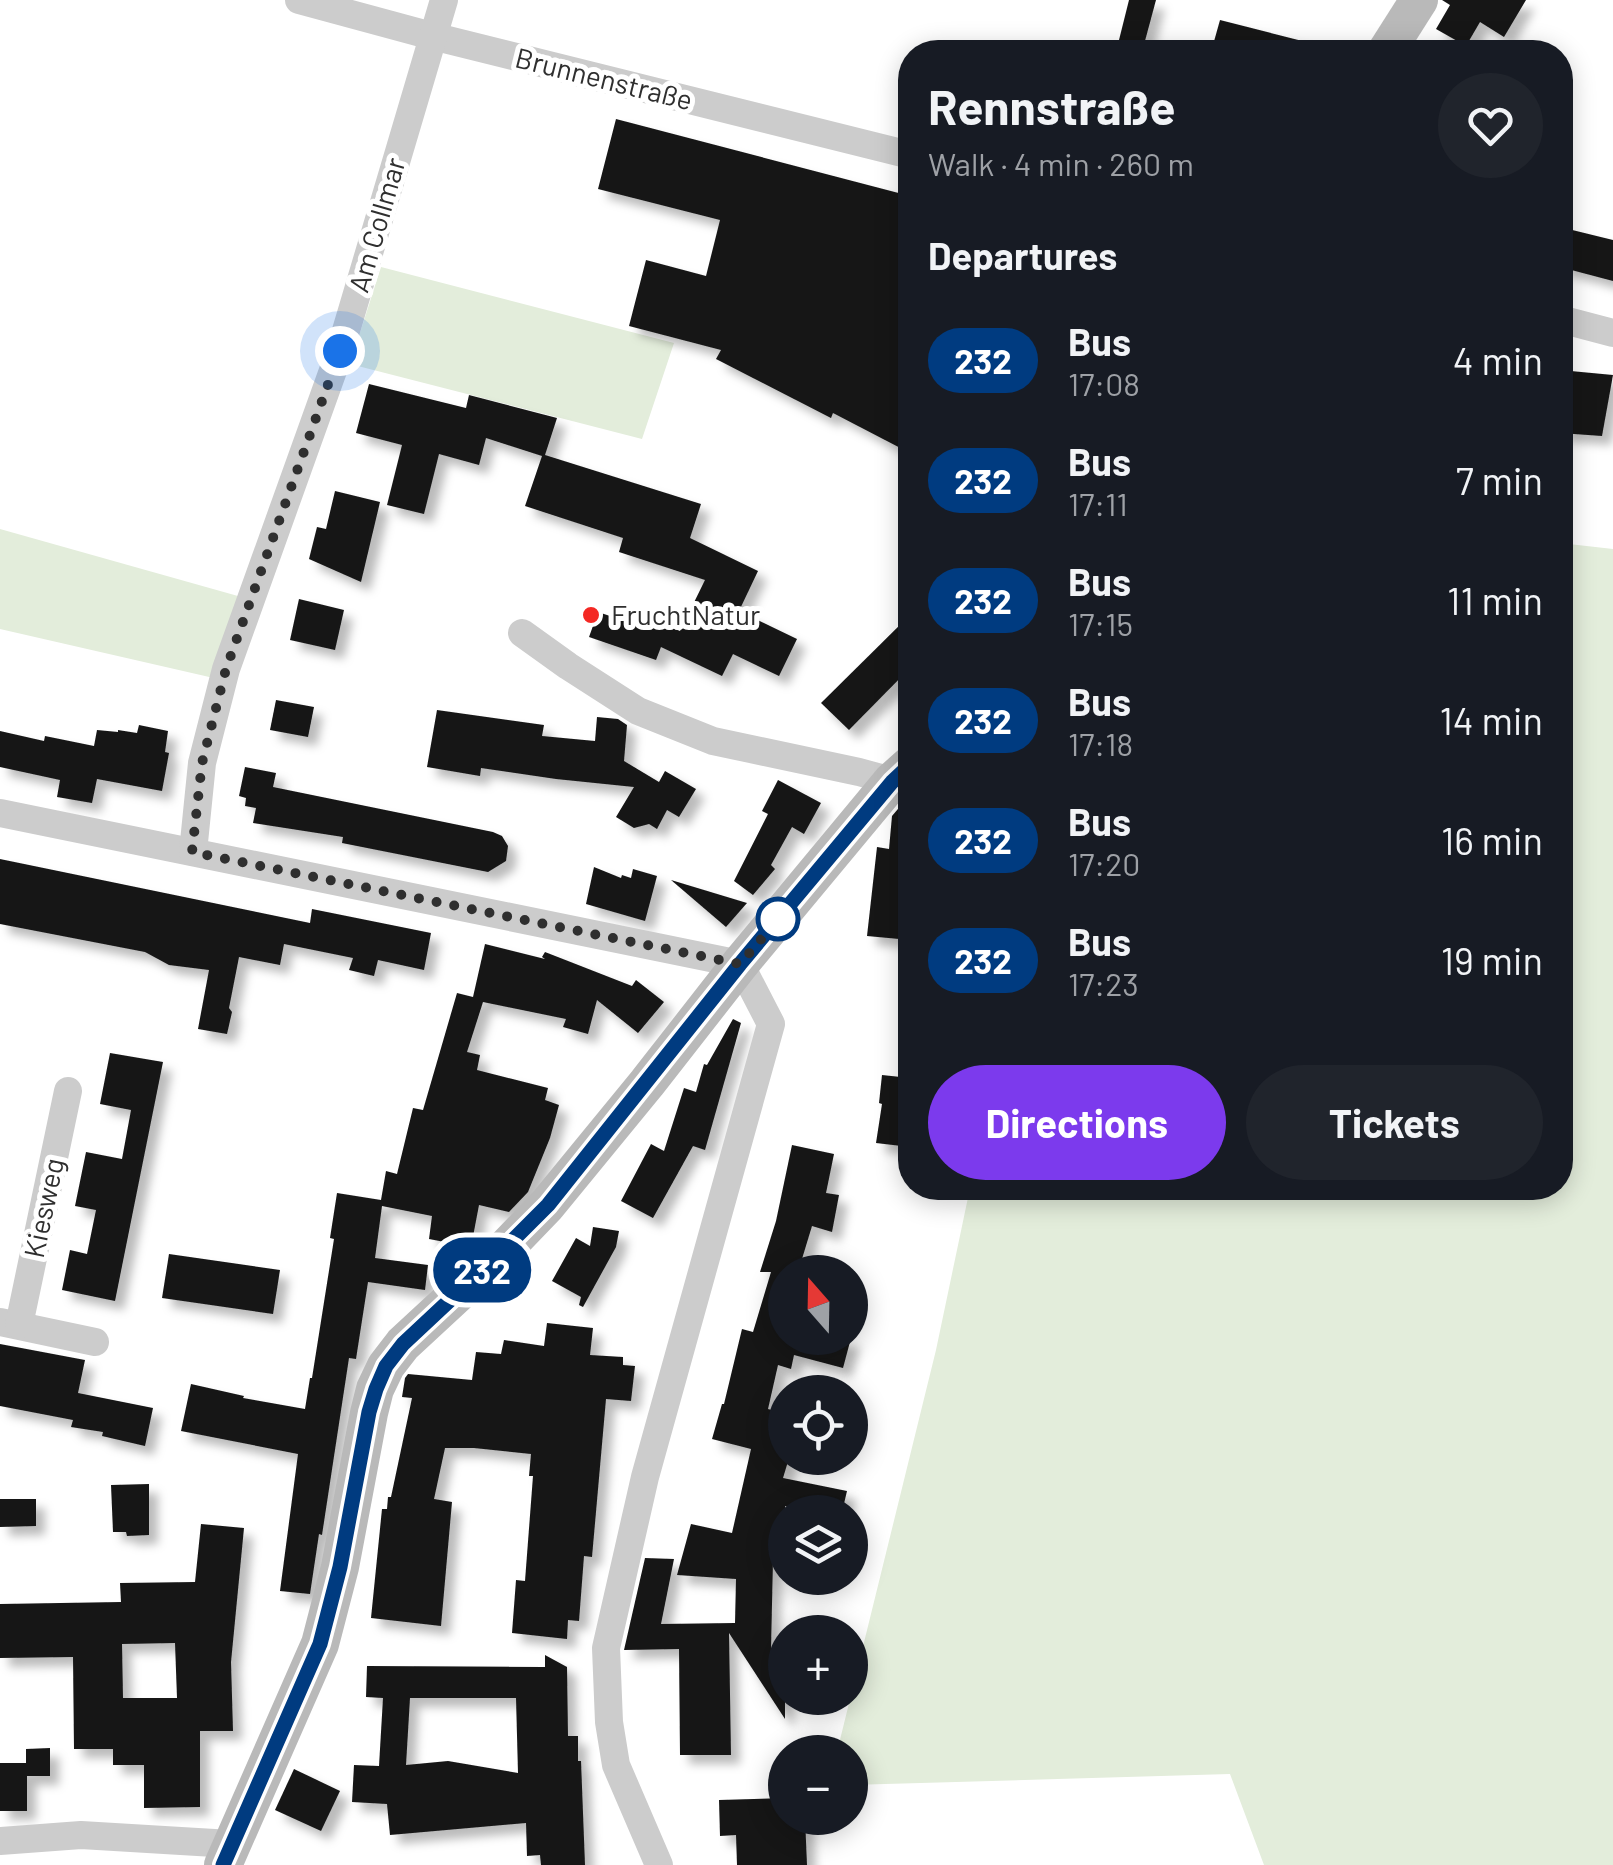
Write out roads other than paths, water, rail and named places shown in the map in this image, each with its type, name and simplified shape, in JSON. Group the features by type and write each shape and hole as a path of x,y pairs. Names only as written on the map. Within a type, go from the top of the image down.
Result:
{"street":[{"name":"Brunnenstraße","path":"299,0 898,151"},
{"name":"Am Collmar","path":"192,852 202,763 226,669 340,351 444,0"},
{"path":"1393,40 1418,0"},
{"path":"1573,322 1613,333"},
{"path":"522,632 638,711 713,742 859,772 898,773"},
{"path":"0,1840 81,1835 227,1854 320,1644 340,1567 369,1412 386,1366 403,1344 548,1205 740,964 898,777"},
{"path":"0,813 740,964"},
{"path":"659,1865 616,1765 608,1722 606,1648 645,1478 771,1024 740,964"},
{"name":"Kiesweg","path":"68,1091 10,1324 95,1342"}],"place":[{"name":"FruchtNatur","path":"591,615"}]}
